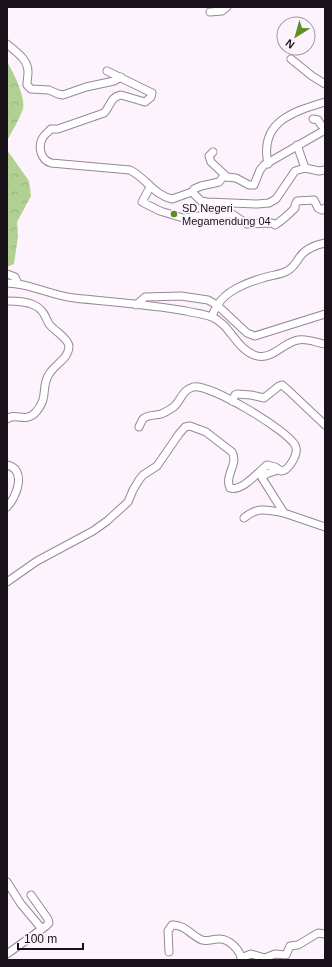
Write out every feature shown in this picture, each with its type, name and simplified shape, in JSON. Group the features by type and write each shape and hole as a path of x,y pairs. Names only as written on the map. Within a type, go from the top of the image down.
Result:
{"street":[{"path":"210,12 222,11 227,7"},
{"path":"7,44 24,59 28,73 27,85 31,89 48,90 64,95 86,87 114,81 121,77"},
{"path":"291,59 312,76 325,84"},
{"path":"107,71 152,93 151,97 145,102 121,95 117,96 111,100 104,113 51,130 42,140 40,147 43,157 46,161 51,163 130,170 141,177 158,194 172,199 192,192 194,189 201,186 219,182 223,177 236,178 249,185 254,185 261,168 325,129 318,120 313,119"},
{"path":"268,164 266,143 269,134 276,124 287,116 325,102"},
{"path":"297,145 305,168"},
{"path":"213,152 209,156 211,162 227,177"},
{"path":"192,192 201,201 207,202 268,203 276,199 295,171 305,168 319,171 325,170"},
{"path":"150,187 142,202 160,211 183,218 208,215 210,217 219,217 232,214 247,224 272,223 275,225 288,216 295,208 297,202 314,200 318,208 322,210 325,208"},
{"path":"212,317 217,305 240,286 264,277 287,271 295,265 307,250 325,243"},
{"path":"7,274 15,277 18,284"},
{"path":"7,283 18,284 72,298 176,309 212,317 218,320 243,349 257,356 268,356 286,344 302,339 325,344"},
{"path":"136,305 143,297 181,296 208,300 217,305 247,333 256,336 325,314"},
{"path":"7,301 24,302 37,306 50,324 67,341 69,346 66,357 47,377 45,396 36,412 25,418 10,416 7,419"},
{"path":"232,401 237,394 264,398 282,385 325,426"},
{"path":"7,582 37,561 93,531 107,521 128,502 134,486 142,477 157,466 179,434 188,426 196,427 206,432 234,454 234,461 228,484 232,489 247,482 267,466 275,467 282,472 286,470 296,454 296,446 289,437 279,429 232,401 199,387 192,388 182,394 174,407 162,414 150,416 144,419 139,427"},
{"path":"7,465 14,467 18,474 17,490 13,501 7,507"},
{"path":"278,470 266,474 262,478 284,513"},
{"path":"244,518 253,511 268,510 284,513 325,527"},
{"path":"7,882 21,904 42,929"},
{"path":"7,954 48,924 48,919 31,895"},
{"path":"169,952 168,931 170,927 174,925 181,927 204,940 225,940 236,949 242,959 251,954 265,958 275,954 286,955 290,946 298,945 318,933 325,934"}],"green space":[{"path":"7,62 23,98 23,109 7,141"},
{"path":"7,150 29,181 31,196 17,222 18,236 14,264 7,267"}],"place":[{"name":"SD Negeri Megamendung 04","path":"174,214"}]}
